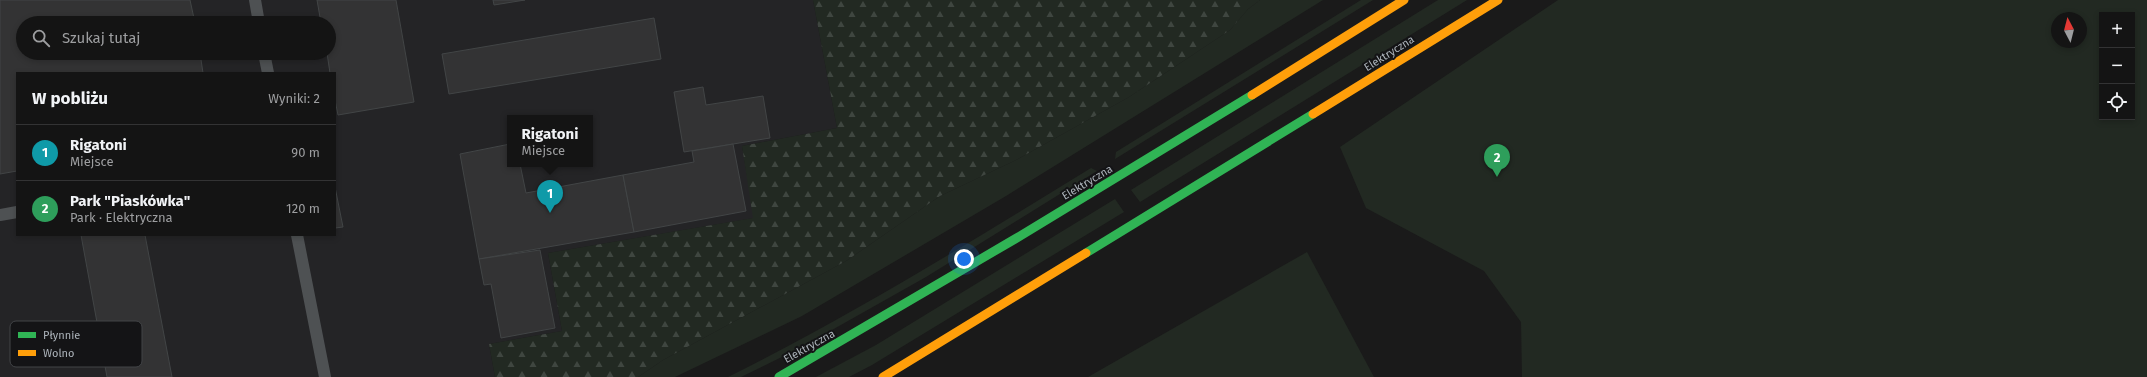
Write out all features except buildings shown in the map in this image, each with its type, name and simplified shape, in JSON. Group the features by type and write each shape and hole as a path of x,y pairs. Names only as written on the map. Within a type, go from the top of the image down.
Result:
{"main road":[{"name":"Elektryczna","path":"779,377 938,287 1404,0"},
{"name":"Elektryczna","path":"883,377 1498,0"}],"lane":[{"path":"255,0 258,16"},
{"path":"265,60 268,72"},
{"path":"0,215 16,212"},
{"path":"297,236 325,377"}],"shaded area":[{"path":"0,0 813,0 837,128 742,146 754,218 548,253 562,331 489,344 495,377 0,377"}],"green space":[{"path":"813,0 1260,0 1248,9 1230,30 1129,97 1016,160 940,196 846,261 663,360 638,377 495,377 489,344 562,331 548,253 753,218 742,146 837,128"},
{"path":"1260,0 1323,0 1006,196 802,316 675,377 638,377 663,360 846,261 940,196 1016,160 1129,97 1230,30 1248,9"},
{"path":"1361,0 1373,0 1115,159 1116,152"},
{"path":"1438,0 1467,0 1140,202 1131,190"},
{"path":"1558,0 2147,0 2147,377 1522,377 1521,322 1484,271 1366,208 1340,147"},
{"path":"1091,168 1097,171 926,277 800,348 741,377 728,377 866,303 957,250"},
{"path":"1115,199 1124,212 872,365 849,377 816,377 876,345"},
{"path":"1307,252 1374,377 1088,377"}],"traffic: fast":[{"path":"779,377 1015,239 1252,95"},
{"path":"1086,253 1313,114"}],"traffic: slow":[{"path":"1252,95 1404,0"},
{"path":"1313,114 1498,0"},
{"path":"883,377 1086,253"}],"place":[{"name":"Park \"Piaskówka\"","path":"1497,177"},
{"name":"Rigatoni","path":"550,213"}]}
